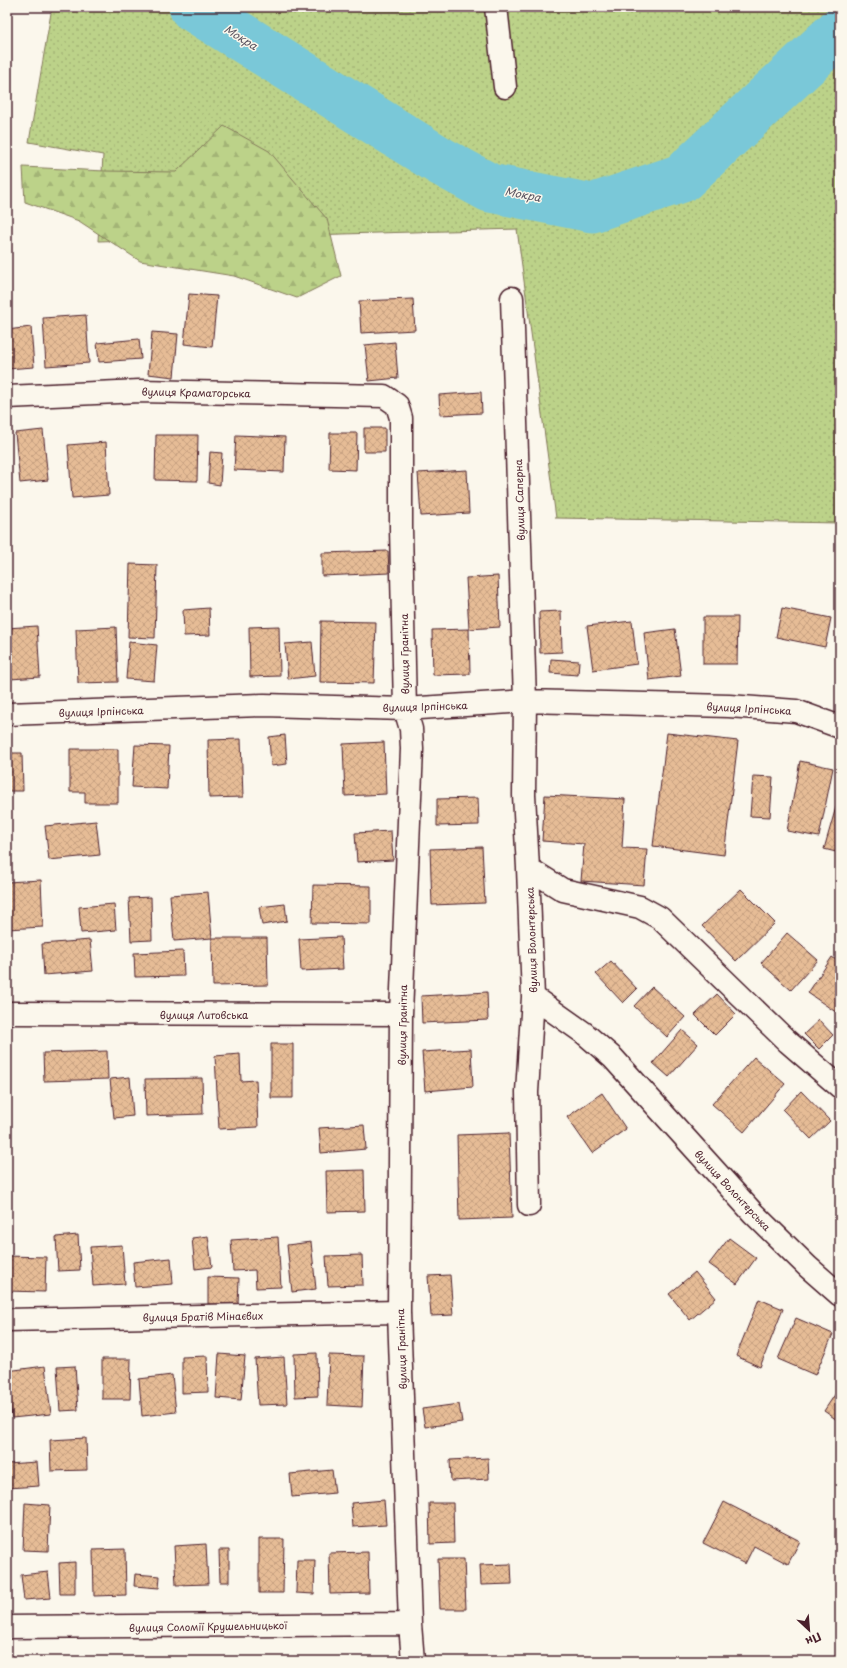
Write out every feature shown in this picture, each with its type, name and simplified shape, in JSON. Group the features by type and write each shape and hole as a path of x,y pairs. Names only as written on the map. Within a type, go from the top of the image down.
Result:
{"street":[{"path":"496,7 505,87"},
{"name":"вулиця Саперна","path":"512,298 525,701 524,795 528,868"},
{"name":"вулиця Краматорська","path":"7,397 140,391 384,396"},
{"name":"вулиця Гранітна","path":"384,396 397,405 401,418 401,528 405,709 411,729 412,749 401,1014 400,1312 410,1624 413,1661"},
{"name":"вулиця Ірпінська","path":"7,714 264,705 405,709 525,701 729,706 796,711 840,727"},
{"name":"вулиця Волонтерська","path":"528,868 533,997 584,1033 613,1058 754,1213 808,1267 840,1295"},
{"name":"вулиця Волонтерська","path":"528,868 563,890 640,907 660,918 788,1042 840,1087"},
{"path":"529,1205 527,1092 533,997"},
{"name":"вулиця Литовська","path":"7,1013 401,1014"},
{"name":"вулиця Братів Мінаєвих","path":"7,1320 400,1312"},
{"name":"вулиця Соломії Крушельницької","path":"7,1628 410,1624"}],"green space":[{"path":"52,7 840,7 840,523 556,518 517,229 98,241 103,155 29,142"},
{"path":"224,126 269,151 327,219 341,276 297,298 234,276 140,261 79,221 25,202 23,167 105,171 176,172"}],"building":[{"path":"189,294 217,296 212,347 184,344"},
{"path":"413,299 415,330 361,333 359,301"},
{"path":"86,315 89,363 46,366 43,318"},
{"path":"31,327 34,367 7,369 7,330"},
{"path":"152,332 178,334 174,377 148,374"},
{"path":"139,339 141,359 99,362 97,343"},
{"path":"395,342 398,378 369,381 365,345"},
{"path":"481,392 482,413 440,415 439,395"},
{"path":"364,428 385,428 385,452 364,452"},
{"path":"43,430 48,480 20,483 15,433"},
{"path":"330,433 357,433 356,470 329,469"},
{"path":"156,435 198,435 197,481 155,480"},
{"path":"236,435 285,437 284,472 234,470"},
{"path":"106,442 109,495 72,498 68,445"},
{"path":"210,452 222,453 220,485 208,483"},
{"path":"467,470 469,513 421,516 418,473"},
{"path":"388,551 389,573 322,576 322,553"},
{"path":"130,564 157,565 155,638 128,637"},
{"path":"498,576 500,627 469,629 466,578"},
{"path":"209,608 210,635 184,636 183,610"},
{"path":"782,608 831,618 825,647 776,637"},
{"path":"561,611 562,652 540,653 539,612"},
{"path":"703,617 738,617 737,664 703,664"},
{"path":"321,621 376,622 374,683 320,682"},
{"path":"632,621 637,664 593,670 587,626"},
{"path":"37,626 40,677 10,679 7,628"},
{"path":"279,626 280,676 250,677 249,627"},
{"path":"116,627 118,682 78,683 76,629"},
{"path":"469,629 470,674 433,675 432,630"},
{"path":"675,629 681,676 649,680 644,633"},
{"path":"129,642 157,645 154,681 126,679"},
{"path":"312,642 315,676 288,679 285,644"},
{"path":"551,659 579,661 578,675 550,673"},
{"path":"667,733 738,741 724,855 653,846"},
{"path":"285,735 287,764 271,766 269,737"},
{"path":"241,739 243,797 209,798 208,740"},
{"path":"384,742 386,794 345,796 343,744"},
{"path":"135,745 169,746 167,789 132,787"},
{"path":"70,749 118,749 118,803 85,803 85,792 70,792"},
{"path":"7,753 22,753 23,791 7,791"},
{"path":"800,761 833,768 819,837 787,831"},
{"path":"753,776 773,777 770,817 750,816"},
{"path":"840,793 840,853 824,849"},
{"path":"545,795 625,799 622,848 647,849 644,885 581,881 584,844 542,841"},
{"path":"478,798 479,825 437,826 437,799"},
{"path":"96,821 100,855 49,860 45,826"},
{"path":"391,831 393,860 357,862 355,833"},
{"path":"482,847 485,903 432,905 430,849"},
{"path":"41,880 43,927 7,929 7,882"},
{"path":"313,885 371,886 371,924 312,923"},
{"path":"741,889 775,923 736,961 702,926"},
{"path":"208,892 212,938 174,941 170,895"},
{"path":"151,897 152,940 131,941 129,898"},
{"path":"114,904 116,930 81,933 79,907"},
{"path":"285,904 287,921 262,925 259,907"},
{"path":"787,933 818,960 791,990 761,963"},
{"path":"341,937 343,969 301,971 299,939"},
{"path":"212,938 267,938 268,985 213,986"},
{"path":"90,940 93,971 44,975 42,944"},
{"path":"183,951 184,976 135,977 134,953"},
{"path":"832,957 840,963 840,1015 808,993"},
{"path":"611,961 637,989 623,1003 596,974"},
{"path":"652,987 685,1017 667,1037 634,1006"},
{"path":"487,992 488,1020 422,1023 421,996"},
{"path":"717,994 736,1014 715,1035 695,1015"},
{"path":"819,1020 833,1035 819,1049 804,1034"},
{"path":"682,1030 698,1044 669,1077 653,1063"},
{"path":"271,1044 293,1044 293,1098 271,1098"},
{"path":"471,1049 473,1087 425,1091 422,1052"},
{"path":"107,1051 108,1079 44,1081 43,1053"},
{"path":"240,1054 241,1081 256,1080 258,1127 219,1129 215,1056"},
{"path":"754,1057 785,1084 744,1132 712,1104"},
{"path":"130,1077 133,1116 114,1118 110,1079"},
{"path":"202,1078 203,1114 146,1116 145,1079"},
{"path":"801,1091 830,1121 811,1139 783,1110"},
{"path":"602,1093 626,1129 592,1153 567,1117"},
{"path":"364,1125 366,1149 321,1153 319,1128"},
{"path":"509,1133 512,1218 459,1220 457,1135"},
{"path":"364,1170 365,1211 327,1212 326,1171"},
{"path":"78,1235 80,1270 58,1271 56,1237"},
{"path":"208,1236 212,1267 195,1269 192,1238"},
{"path":"278,1237 281,1287 256,1288 255,1270 233,1271 231,1240"},
{"path":"729,1238 756,1258 737,1284 709,1264"},
{"path":"311,1242 316,1289 292,1292 287,1245"},
{"path":"122,1245 125,1284 93,1286 90,1247"},
{"path":"362,1255 363,1285 328,1286 326,1256"},
{"path":"7,1256 46,1257 45,1292 7,1291"},
{"path":"171,1258 173,1284 135,1287 133,1262"},
{"path":"695,1272 716,1298 690,1320 669,1294"},
{"path":"450,1275 453,1315 431,1316 428,1276"},
{"path":"208,1277 239,1278 238,1304 208,1304"},
{"path":"759,1299 783,1309 760,1367 736,1356"},
{"path":"796,1318 833,1334 815,1375 778,1359"},
{"path":"317,1353 318,1396 295,1397 294,1354"},
{"path":"219,1354 245,1356 241,1400 216,1398"},
{"path":"329,1355 364,1356 362,1407 327,1405"},
{"path":"207,1356 208,1392 182,1393 182,1357"},
{"path":"284,1357 287,1404 258,1405 255,1359"},
{"path":"102,1359 131,1359 130,1399 102,1399"},
{"path":"45,1366 51,1414 12,1418 7,1371"},
{"path":"75,1366 78,1410 60,1411 57,1367"},
{"path":"172,1375 176,1412 142,1416 139,1379"},
{"path":"840,1387 840,1422 824,1411"},
{"path":"459,1404 462,1422 425,1427 422,1409"},
{"path":"86,1438 87,1470 51,1471 50,1440"},
{"path":"488,1458 489,1479 451,1481 450,1460"},
{"path":"37,1462 39,1486 7,1488 7,1464"},
{"path":"332,1470 335,1493 292,1497 290,1474"},
{"path":"384,1500 386,1525 353,1527 351,1503"},
{"path":"724,1502 800,1541 788,1564 754,1546 745,1564 703,1543"},
{"path":"25,1503 50,1505 48,1551 23,1550"},
{"path":"429,1503 453,1503 454,1543 430,1544"},
{"path":"259,1539 284,1539 283,1593 259,1593"},
{"path":"206,1544 208,1584 176,1585 174,1546"},
{"path":"125,1549 126,1595 94,1596 93,1550"},
{"path":"219,1550 229,1550 229,1582 220,1582"},
{"path":"368,1552 369,1593 330,1594 329,1553"},
{"path":"438,1559 464,1559 466,1609 440,1609"},
{"path":"297,1560 315,1560 314,1594 296,1593"},
{"path":"75,1562 75,1594 60,1594 59,1563"},
{"path":"511,1564 512,1584 481,1585 480,1565"},
{"path":"48,1572 51,1598 24,1600 21,1575"},
{"path":"135,1574 160,1576 159,1588 134,1586"},
{"path":"490,1658 491,1661 461,1661"}],"waterway":[{"name":"Мокра","path":"193,7 442,162 490,188 592,208 682,178 840,31"}]}
